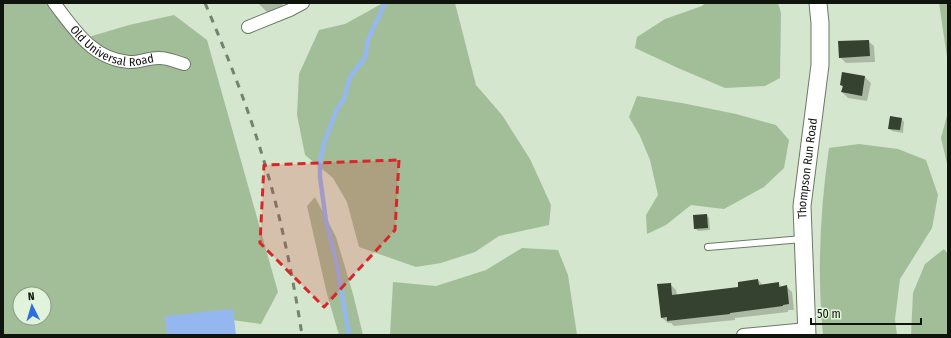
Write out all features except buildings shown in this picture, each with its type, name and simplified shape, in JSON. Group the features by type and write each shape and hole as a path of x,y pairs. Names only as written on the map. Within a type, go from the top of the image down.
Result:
{"street":[{"name":"Old Universal Road","path":"54,3 82,40 112,59 131,62 159,57 184,64"},
{"path":"248,27 290,10 303,3"},
{"name":"Thompson Run Road","path":"807,332 802,206 820,65 820,23 818,3"},
{"path":"742,335 807,332"}],"lane":[{"path":"708,247 804,239"}],"highlighted area":[{"path":"399,160 395,230 324,307 260,243 264,165"}],"green space":[{"path":"3,3 55,3 82,39 129,25 174,15 207,40 278,292 261,324 209,317 180,335 3,335"},
{"path":"383,3 455,3 476,85 502,115 530,159 551,205 549,225 499,236 475,252 441,263 416,267 359,247 347,202 333,178 305,155 297,115 299,74 319,30 345,24"},
{"path":"705,3 778,3 781,13 780,78 765,86 725,88 635,48 637,37 665,19 702,6"},
{"path":"939,3 948,3 948,64"},
{"path":"637,96 736,114 776,125 789,140 784,168 764,187 724,209 691,205 666,225 647,234 646,215 658,195 650,160 640,136 629,117"},
{"path":"948,112 948,168 941,138"},
{"path":"859,144 898,149 926,160 938,195 932,228 900,279 895,319 897,335 823,335 820,288 820,241 823,195 829,148"},
{"path":"315,197 336,237 353,294 363,335 339,335 327,294 307,206"},
{"path":"522,248 558,250 568,275 577,335 390,335 393,282 436,286 486,270"},
{"path":"944,249 948,254 948,335 911,335 913,293 925,264"}],"water":[{"path":"233,309 236,335 167,335 165,316"}],"waterway":[{"path":"349,335 337,265 326,221 320,177 320,161 324,143 337,109 344,99 350,77 365,58 368,40 385,3"}],"railway":[{"path":"205,3 241,91 266,168 284,239 302,335"}]}
